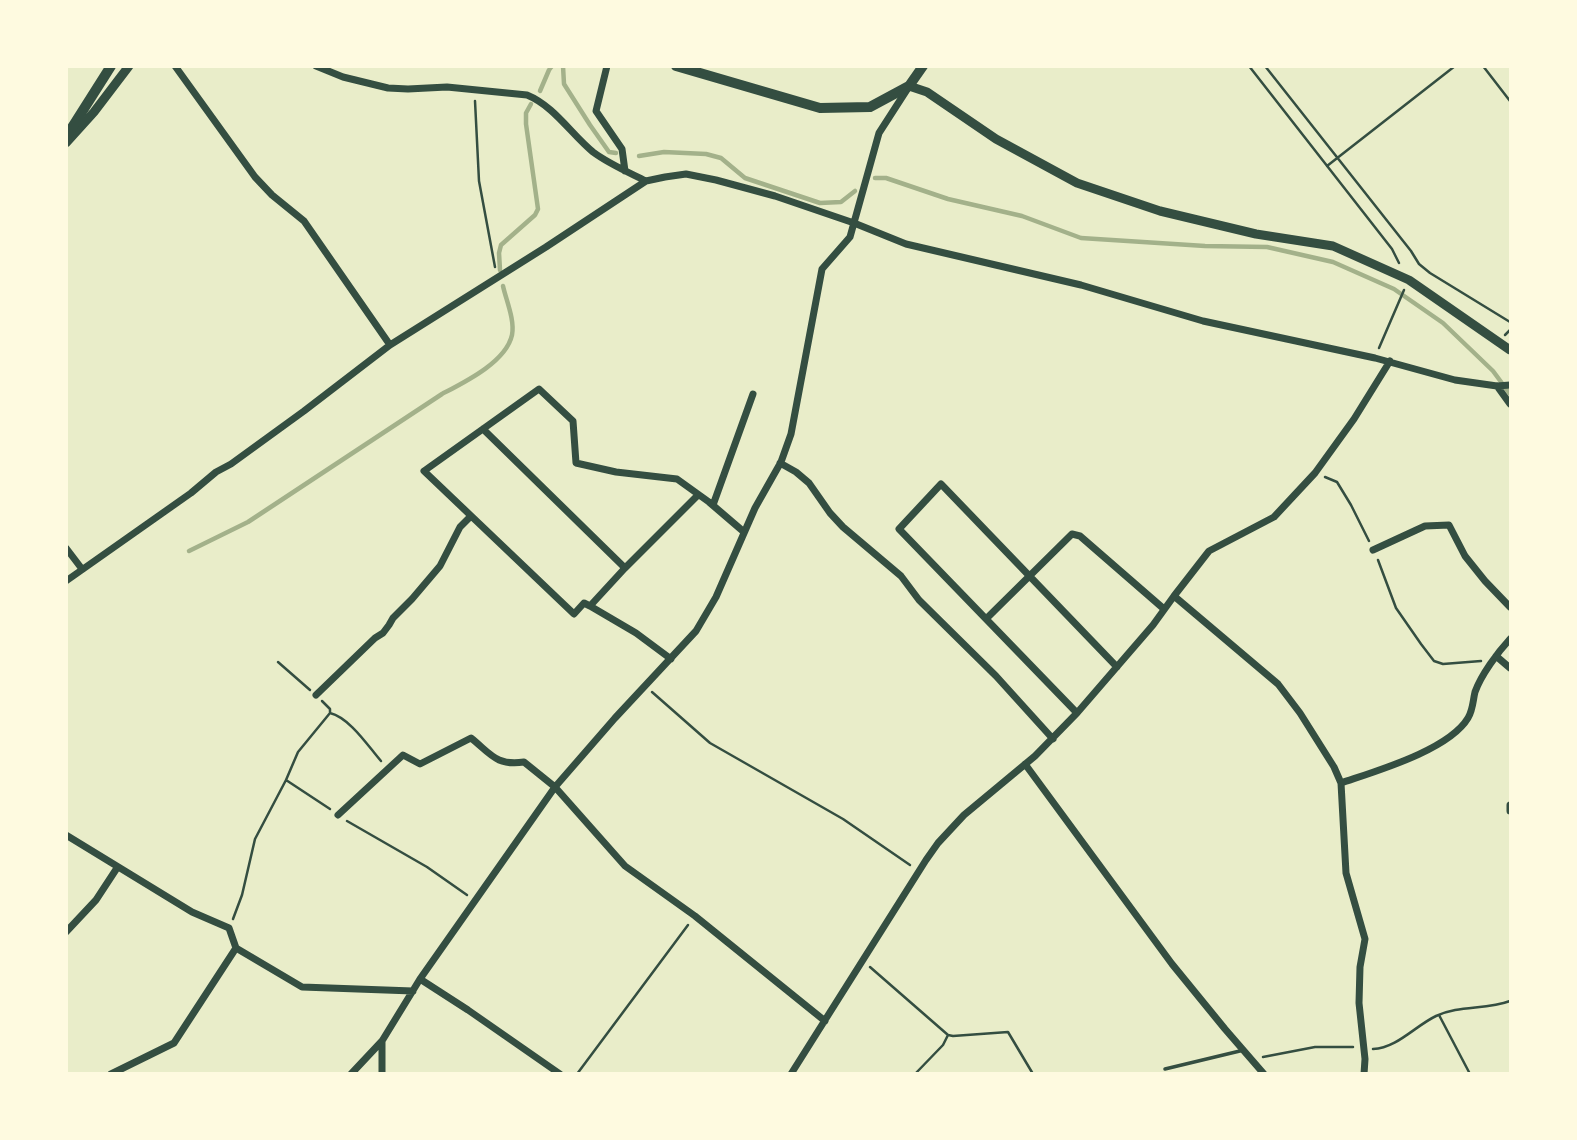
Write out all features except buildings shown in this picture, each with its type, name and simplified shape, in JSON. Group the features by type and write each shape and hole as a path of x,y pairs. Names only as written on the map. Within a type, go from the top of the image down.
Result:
{"main road":[{"path":"66,137 111,66"},
{"path":"676,66 820,108 870,107 909,86 923,66"}],"street":[{"path":"66,143 129,66"},
{"path":"175,66 255,177 304,221 390,345"},
{"path":"316,66 329,69 343,77 388,88 446,87 527,95 539,100 591,150 646,181"},
{"path":"607,66 596,111 622,149 625,170"},
{"path":"351,1073 382,1041 420,979 555,787 696,631 716,597 755,508 780,463 791,434 822,269 850,237 879,133 909,86 927,92 996,139 1077,183 1160,211 1256,234 1333,246 1406,278 1510,350"},
{"path":"66,581 304,411 390,345 646,181 687,174 775,196 855,223 906,244 1081,285 1203,321 1390,361 1455,380 1497,386 1510,385"},
{"path":"791,1073 939,843 964,815 1053,739 1153,625 1209,551 1274,517 1315,473 1354,419 1390,361"},
{"path":"1497,386 1510,404"},
{"path":"671,659 636,633 584,603 574,614 425,471 538,389 573,421 576,463 616,472 677,479 744,532"},
{"path":"713,505 753,394"},
{"path":"483,429 625,568"},
{"path":"780,463 809,483 843,527 901,576 919,600 996,676 1053,739"},
{"path":"1077,713 899,529 941,484 1117,667"},
{"path":"590,606 698,495"},
{"path":"316,695 383,633 393,618 440,566 460,527 471,516"},
{"path":"1373,550 1425,526 1450,525 1465,556 1510,607"},
{"path":"986,619 1072,534 1080,536 1164,609"},
{"path":"66,548 82,569"},
{"path":"1174,596 1278,684 1300,713 1341,783 1346,873 1365,939 1360,967 1359,1003 1364,1073"},
{"path":"1341,783 1410,758 1454,734 1470,715 1476,690 1494,659 1510,639"},
{"path":"1494,659 1510,668"},
{"path":"338,815 403,755 420,764 471,738 501,762 524,762 555,787 625,866 695,916 825,1020"},
{"path":"1025,764 1172,964 1264,1073"},
{"path":"1510,805 1510,811"},
{"path":"66,835 192,912 229,928 236,948 302,987 413,991"},
{"path":"66,932 96,900 117,868"},
{"path":"111,1073 174,1043 236,948"},
{"path":"420,979 560,1073"},
{"path":"382,1041 382,1073"}],"lane":[{"path":"1165,1069 1244,1050"}],"path":[{"path":"1249,66 1392,249 1406,278 1375,358"},
{"path":"1265,66 1419,264 1510,322"},
{"path":"1327,166 1455,66"},
{"path":"1483,66 1510,101"},
{"path":"476,90 479,181 495,259 496,278"},
{"path":"1315,473 1337,482 1381,565 1396,608 1434,661 1443,664 1494,659"},
{"path":"278,662 316,695 330,709 330,713"},
{"path":"646,686 710,743 843,820 919,871"},
{"path":"330,713 339,715 387,769"},
{"path":"229,928 242,895 255,839 298,752 330,713"},
{"path":"286,780 338,815 428,867 475,901"},
{"path":"577,1073 695,916"},
{"path":"862,960 948,1035 953,1037 1008,1032 1034,1073"},
{"path":"1253,1061 1314,1046 1377,1049 1388,1046 1447,1012 1510,1001"},
{"path":"1439,1015 1470,1073"},
{"path":"915,1073 943,1045 948,1035"}],"waterway":[{"path":"540,91 552,66"},
{"path":"563,66 564,84 609,152 616,153"},
{"path":"500,270 501,245 535,215 538,209 526,124 526,113 531,104"},
{"path":"639,156 664,152 706,154 721,158 745,178 820,203 841,202 855,191"},
{"path":"875,178 886,178 948,199 1022,216 1081,238 1267,247 1333,262 1394,289 1443,323 1493,371 1510,394"},
{"path":"189,551 248,522 493,362 508,345 513,329 503,286"}]}
